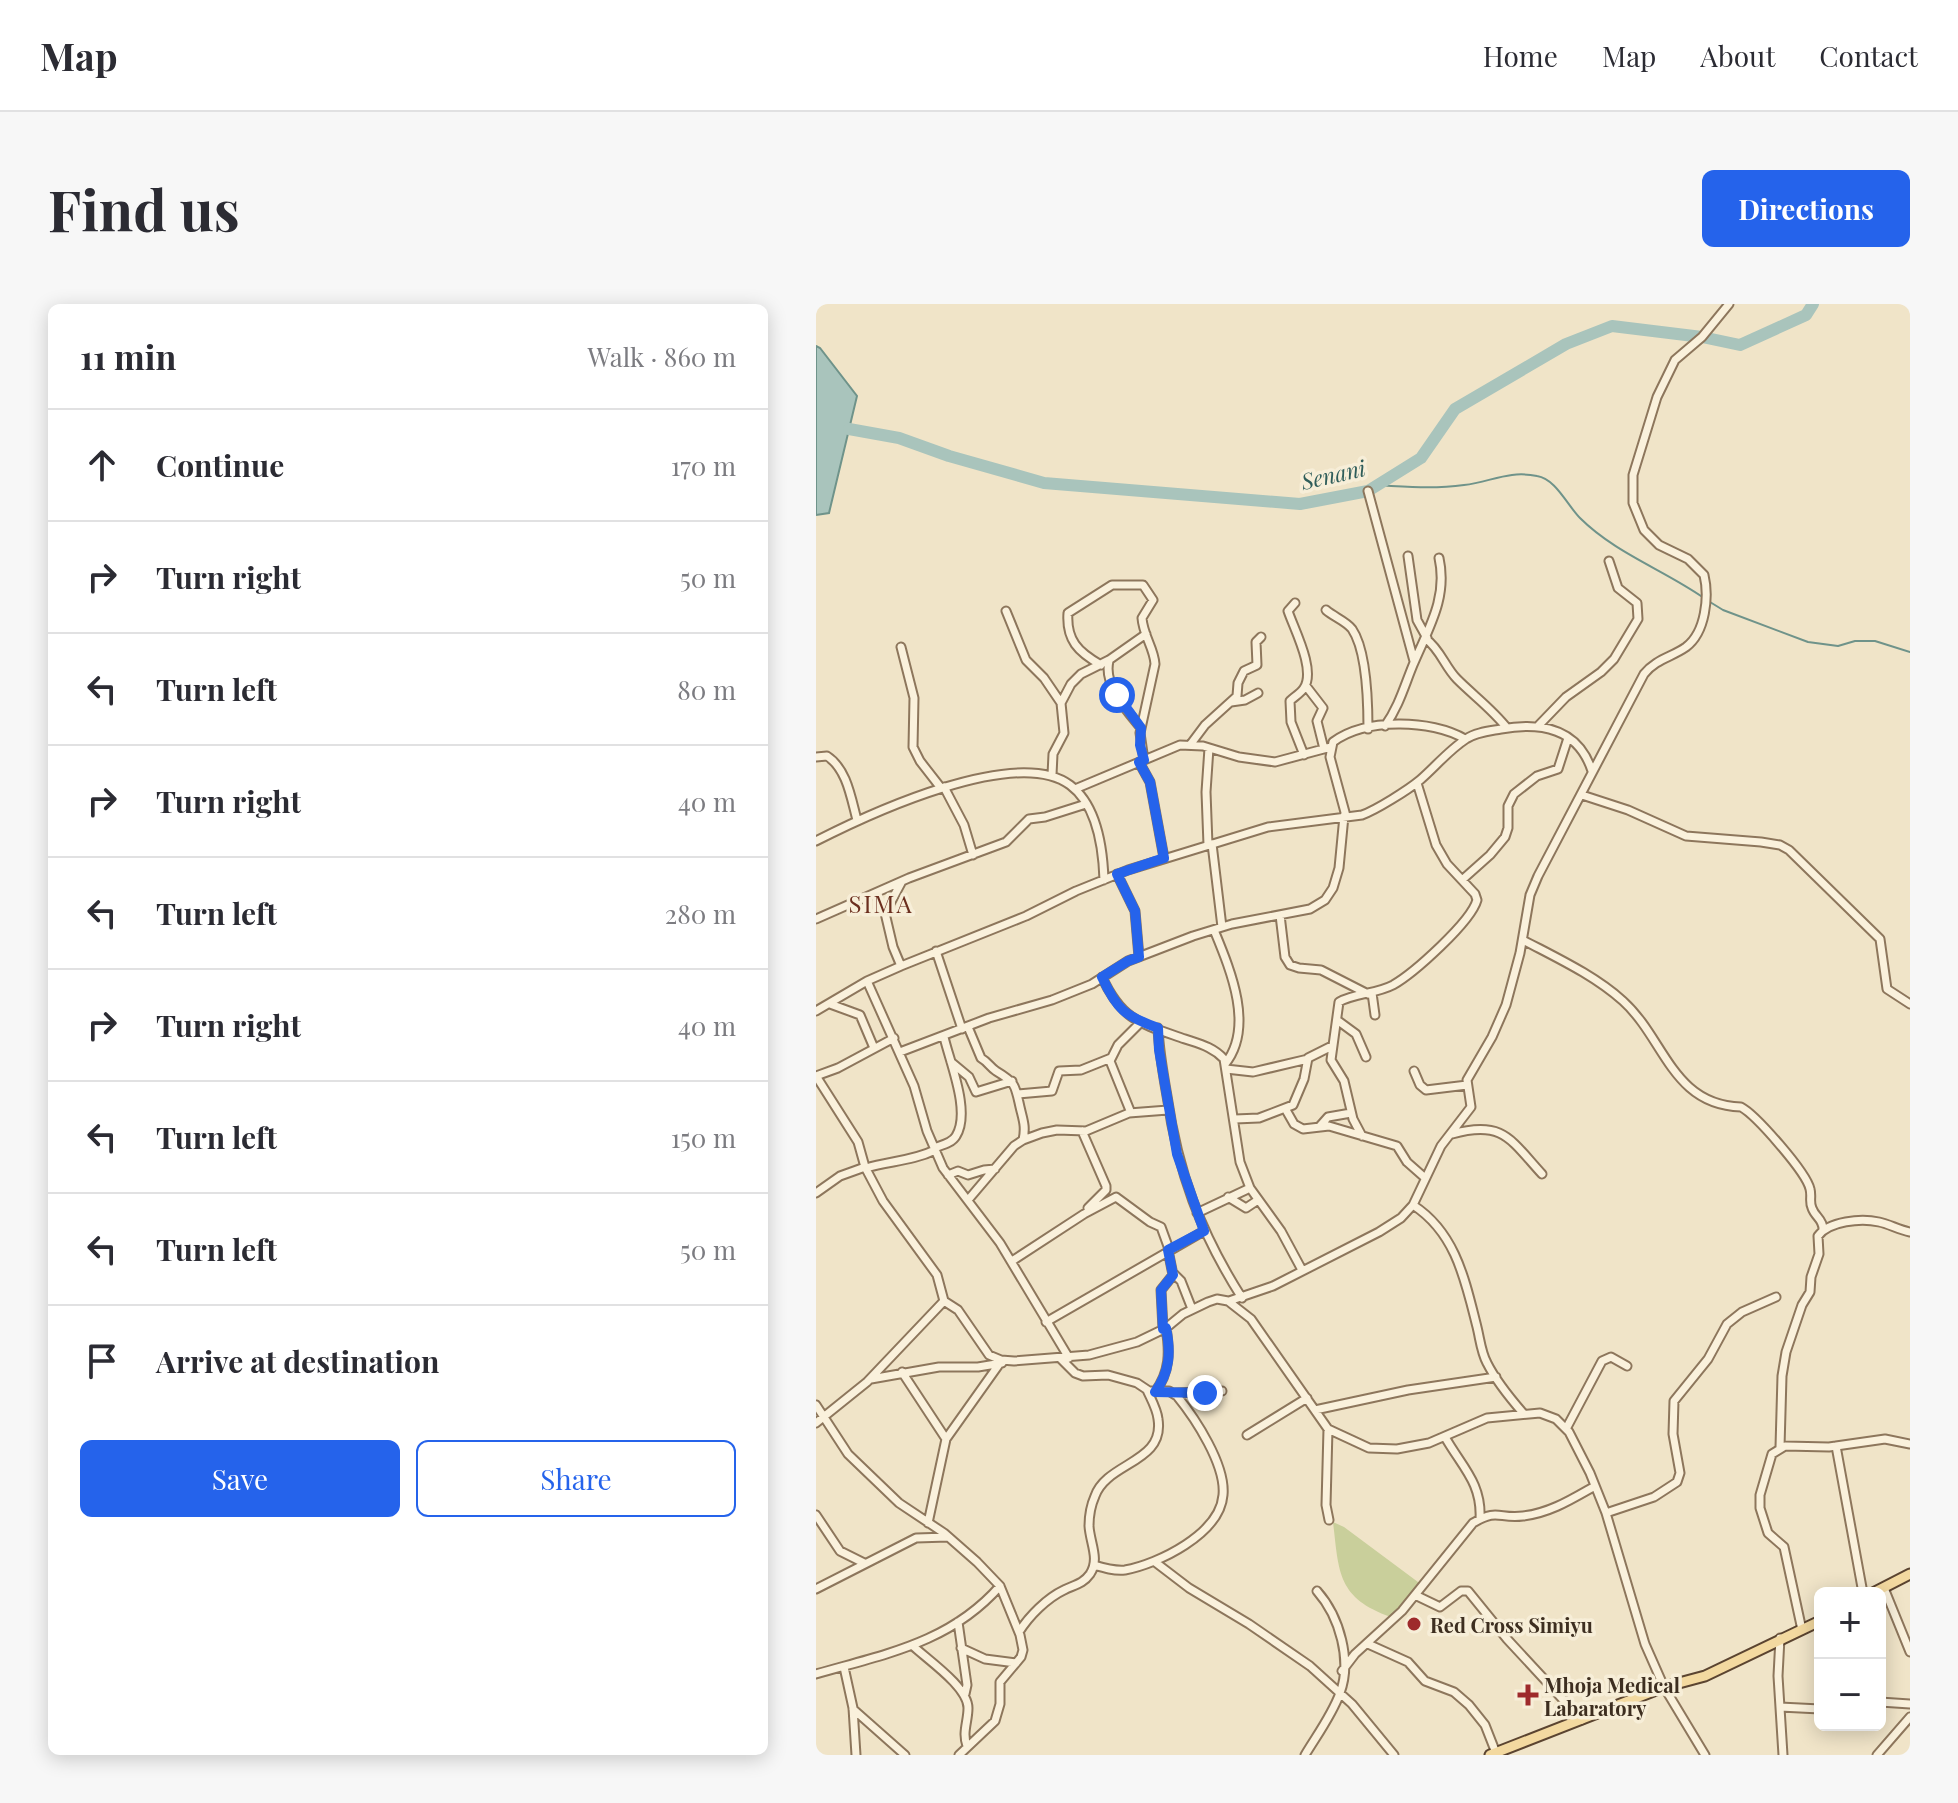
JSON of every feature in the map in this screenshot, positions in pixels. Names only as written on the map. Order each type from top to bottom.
[{"type":"main road","points":[[1886,1587],[1910,1574]]},
{"type":"main road","points":[[1493,1754],[1664,1687],[1705,1676],[1814,1624]]},
{"type":"street","points":[[1228,1301],[1273,1286],[1401,1218],[1413,1205],[1424,1177],[1471,1107],[1467,1085],[1470,1073],[1492,1037],[1506,1005],[1534,885],[1644,674],[1659,660],[1689,645],[1700,627],[1706,599],[1704,575],[1688,559],[1659,545],[1644,530],[1633,503],[1633,475],[1657,397],[1675,360],[1702,337],[1729,304]]},
{"type":"street","points":[[1368,491],[1414,661]]},
{"type":"street","points":[[1408,556],[1417,620],[1427,638],[1455,677],[1507,728]]},
{"type":"street","points":[[1385,726],[1401,701],[1414,661],[1427,638],[1441,590],[1439,558]]},
{"type":"street","points":[[1539,725],[1566,697],[1608,666],[1625,644],[1638,619],[1637,603],[1618,588],[1609,561]]},
{"type":"street","points":[[1101,665],[1077,649],[1071,640],[1068,630],[1070,610],[1112,585],[1140,583],[1153,600],[1142,618],[1155,664],[1140,745],[1164,858]]},
{"type":"street","points":[[900,1052],[1052,1000],[1092,984],[1139,957],[1218,929],[1310,909],[1325,900],[1333,888],[1339,868],[1345,816],[1328,748],[1317,721],[1323,708],[1306,686],[1307,665],[1288,611],[1295,603]]},
{"type":"street","points":[[1326,610],[1346,623],[1355,634],[1364,663],[1368,729]]},
{"type":"street","points":[[1006,611],[1026,660],[1061,703],[1064,733],[1053,754],[1052,775]]},
{"type":"street","points":[[1061,703],[1075,678],[1101,665],[1146,634]]},
{"type":"street","points":[[1190,745],[1205,725],[1237,696],[1238,683],[1244,671],[1257,665],[1256,642],[1261,637]]},
{"type":"street","points":[[901,647],[914,698],[913,747],[964,825],[973,855]]},
{"type":"street","points":[[1109,660],[1110,680],[1130,716],[1141,728]]},
{"type":"street","points":[[1304,755],[1293,732],[1290,701],[1306,686]]},
{"type":"street","points":[[1231,702],[1245,700],[1258,693]]},
{"type":"street","points":[[1075,789],[1180,745],[1209,748],[1270,762],[1328,748],[1341,736],[1385,726],[1427,725],[1452,731],[1465,739]]},
{"type":"street","points":[[816,1011],[867,981],[1026,916],[1117,874],[1268,827],[1374,811],[1417,783],[1465,739],[1507,728],[1539,725],[1568,738],[1583,751],[1592,771]]},
{"type":"street","points":[[1462,880],[1505,837],[1508,806],[1514,794],[1537,776],[1558,769],[1568,738]]},
{"type":"street","points":[[1209,748],[1206,779],[1218,929],[1239,1022],[1239,1040],[1226,1066]]},
{"type":"street","points":[[816,757],[827,756],[836,763],[844,777],[857,820]]},
{"type":"street","points":[[816,841],[857,820],[942,787],[977,778],[1052,775],[1075,789],[1086,804],[1100,844],[1104,880]]},
{"type":"street","points":[[1362,1136],[1351,1113],[1344,1081],[1331,1060],[1339,1002],[1394,984],[1412,971],[1467,920],[1477,900],[1447,864],[1436,845],[1417,783]]},
{"type":"street","points":[[1582,795],[1628,810],[1686,836],[1761,842],[1789,850],[1880,939],[1887,989],[1910,1004]]},
{"type":"street","points":[[816,919],[1013,838],[1029,819],[1086,804]]},
{"type":"street","points":[[1117,874],[1135,911],[1139,957]]},
{"type":"street","points":[[901,966],[885,913],[902,882]]},
{"type":"street","points":[[1280,915],[1285,957],[1290,965],[1321,970],[1370,993]]},
{"type":"street","points":[[1523,940],[1583,973],[1626,1004],[1692,1092],[1729,1108],[1741,1107],[1754,1117],[1792,1160],[1807,1183],[1811,1191],[1810,1204],[1823,1223],[1823,1229]]},
{"type":"street","points":[[936,951],[965,1028],[981,1058],[1012,1081],[1018,1094],[1025,1121],[1023,1140]]},
{"type":"street","points":[[1102,977],[1126,1014],[1213,1049],[1226,1066],[1237,1152],[1250,1188],[1281,1231],[1302,1270]]},
{"type":"street","points":[[867,981],[900,1052],[935,1149],[948,1175],[1012,1261],[1064,1358],[1083,1376],[1108,1375],[1137,1383],[1151,1391],[1222,1391]]},
{"type":"street","points":[[1370,993],[1375,1015]]},
{"type":"street","points":[[830,1004],[860,1015],[874,1048]]},
{"type":"street","points":[[1337,1020],[1356,1034],[1366,1057]]},
{"type":"street","points":[[1131,1113],[1112,1071],[1111,1058],[1118,1045],[1141,1022]]},
{"type":"street","points":[[1158,1028],[1168,1110],[1183,1178],[1204,1231],[1242,1298]]},
{"type":"street","points":[[816,1193],[840,1176],[885,1163],[920,1158],[953,1140],[962,1120],[962,1106],[944,1037]]},
{"type":"street","points":[[894,1038],[838,1068],[816,1076],[858,1142],[865,1168],[883,1201],[937,1275],[944,1301],[958,1310],[989,1355],[1004,1362]]},
{"type":"street","points":[[1226,1066],[1253,1072],[1308,1059],[1332,1046]]},
{"type":"street","points":[[1018,1094],[1052,1091],[1059,1071],[1081,1070],[1111,1058]]},
{"type":"street","points":[[1235,1119],[1254,1119],[1286,1110],[1297,1101],[1308,1059]]},
{"type":"street","points":[[950,1062],[969,1077],[976,1092],[1012,1081]]},
{"type":"street","points":[[1414,1071],[1420,1085],[1426,1090],[1467,1085]]},
{"type":"street","points":[[968,1200],[1014,1146],[1023,1140],[1057,1130],[1082,1131],[1131,1113],[1168,1110]]},
{"type":"street","points":[[1286,1110],[1298,1127],[1309,1130],[1320,1126],[1328,1117],[1351,1113]]},
{"type":"street","points":[[1320,1126],[1397,1146],[1407,1162],[1424,1177]]},
{"type":"street","points":[[1450,1135],[1486,1128],[1504,1133],[1542,1174]]},
{"type":"street","points":[[1082,1131],[1106,1190],[1084,1214]]},
{"type":"street","points":[[948,1175],[958,1171],[968,1175],[995,1169]]},
{"type":"street","points":[[1197,1213],[1250,1188]]},
{"type":"street","points":[[1228,1197],[1246,1208],[1258,1200]]},
{"type":"street","points":[[1012,1261],[1109,1200],[1119,1198],[1161,1227],[1173,1273],[1171,1280],[1161,1290],[1168,1366],[1165,1379],[1151,1391]]},
{"type":"street","points":[[1413,1205],[1437,1224],[1451,1244],[1487,1363],[1523,1413]]},
{"type":"street","points":[[1780,1447],[1782,1376],[1786,1352],[1802,1305],[1810,1292],[1811,1277],[1819,1254],[1818,1236],[1828,1226],[1876,1221],[1910,1232]]},
{"type":"street","points":[[1046,1322],[1204,1231]]},
{"type":"street","points":[[1173,1273],[1181,1281],[1192,1309]]},
{"type":"street","points":[[1606,1513],[1654,1497],[1677,1482],[1680,1473],[1673,1434],[1674,1401],[1708,1359],[1727,1324],[1742,1312],[1776,1297]]},
{"type":"street","points":[[870,1379],[902,1372],[1089,1355],[1137,1342],[1165,1329],[1192,1309],[1217,1299],[1237,1306],[1251,1319],[1328,1429],[1369,1448],[1429,1443],[1487,1418],[1540,1413],[1556,1419],[1578,1447],[1606,1513],[1645,1644],[1664,1687],[1705,1755]]},
{"type":"street","points":[[819,1421],[870,1379],[944,1301]]},
{"type":"street","points":[[1566,1429],[1602,1361],[1611,1357],[1627,1366]]},
{"type":"street","points":[[928,1523],[946,1439],[1004,1362]]},
{"type":"street","points":[[902,1372],[946,1439]]},
{"type":"street","points":[[1315,1410],[1408,1390],[1496,1377]]},
{"type":"street","points":[[1019,1632],[1027,1618],[1057,1594],[1085,1580],[1094,1565],[1089,1526],[1095,1495],[1108,1479],[1135,1461],[1156,1441],[1159,1419],[1151,1391]]},
{"type":"street","points":[[1094,1565],[1123,1570],[1155,1562],[1179,1548],[1213,1520],[1223,1494],[1214,1456],[1173,1393]]},
{"type":"street","points":[[1247,1435],[1307,1398]]},
{"type":"street","points":[[816,1405],[819,1421],[848,1454],[899,1503],[948,1537],[1000,1586],[1019,1632],[1023,1650],[1017,1663],[1000,1682],[1000,1704],[995,1721],[959,1755]]},
{"type":"street","points":[[1328,1429],[1326,1493],[1329,1520]]},
{"type":"street","points":[[1445,1437],[1476,1485],[1480,1496],[1480,1519]]},
{"type":"street","points":[[1802,1630],[1784,1547],[1768,1533],[1760,1508],[1760,1495],[1772,1454],[1780,1447],[1836,1446],[1885,1439],[1910,1444]]},
{"type":"street","points":[[1836,1446],[1862,1587]]},
{"type":"street","points":[[1342,1671],[1355,1654],[1415,1595],[1455,1543],[1480,1519],[1497,1513],[1520,1517],[1551,1510],[1595,1486]]},
{"type":"street","points":[[816,1515],[840,1551],[864,1563]]},
{"type":"street","points":[[816,1589],[916,1538],[948,1537]]},
{"type":"street","points":[[1155,1562],[1189,1588],[1291,1652],[1326,1680],[1370,1723],[1394,1755]]},
{"type":"street","points":[[816,1674],[931,1639],[988,1599],[1000,1586]]},
{"type":"street","points":[[1305,1755],[1339,1695],[1342,1671],[1343,1648],[1336,1617],[1317,1591]]},
{"type":"street","points":[[1415,1595],[1440,1607],[1461,1591],[1468,1591],[1507,1639],[1582,1720]]},
{"type":"street","points":[[1886,1593],[1910,1652]]},
{"type":"street","points":[[958,1622],[967,1685],[964,1731],[967,1746]]},
{"type":"street","points":[[1780,1638],[1778,1676],[1783,1755]]},
{"type":"street","points":[[1368,1644],[1408,1662],[1425,1681],[1454,1692],[1469,1705],[1485,1725],[1493,1754]]},
{"type":"street","points":[[913,1646],[965,1694]]},
{"type":"street","points":[[961,1648],[985,1659],[1017,1663]]},
{"type":"street","points":[[844,1667],[853,1708],[856,1755]]},
{"type":"street","points":[[1886,1702],[1910,1704]]},
{"type":"street","points":[[1780,1707],[1814,1709]]},
{"type":"street","points":[[853,1708],[905,1755]]},
{"type":"street","points":[[1877,1755],[1910,1717]]},
{"type":"green space","points":[[1333,1522],[1422,1585],[1391,1617],[1373,1610],[1350,1592],[1340,1569]]},
{"type":"water","points":[[816,346],[857,396],[829,513],[816,515]]},
{"type":"waterway","name":"Senani","points":[[849,429],[899,438],[1044,483],[1300,504],[1368,491],[1421,458],[1455,409],[1566,344],[1612,326],[1740,345],[1806,315],[1813,304]]},
{"type":"waterway","points":[[1378,485],[1453,486],[1517,474],[1544,478],[1556,487],[1575,513],[1594,530],[1704,598]]},
{"type":"waterway","points":[[1710,602],[1723,610],[1808,642],[1838,646],[1855,641],[1875,641],[1910,652]]},
{"type":"place","name":"Red Cross Simiyu","points":[[1414,1624]]},
{"type":"place","name":"Mhoja Medical Labaratory","points":[[1528,1695]]},
{"type":"district","name":"SIMA","points":[[881,903]]},
{"type":"route","points":[[1117,695],[1141,728],[1140,745],[1144,760],[1139,762],[1150,782],[1164,858],[1117,874],[1135,911],[1139,957],[1102,977],[1112,997],[1126,1014],[1158,1028],[1177,1154],[1204,1231],[1168,1250],[1173,1275],[1161,1290],[1168,1366],[1165,1379],[1155,1392],[1205,1393]]}]
